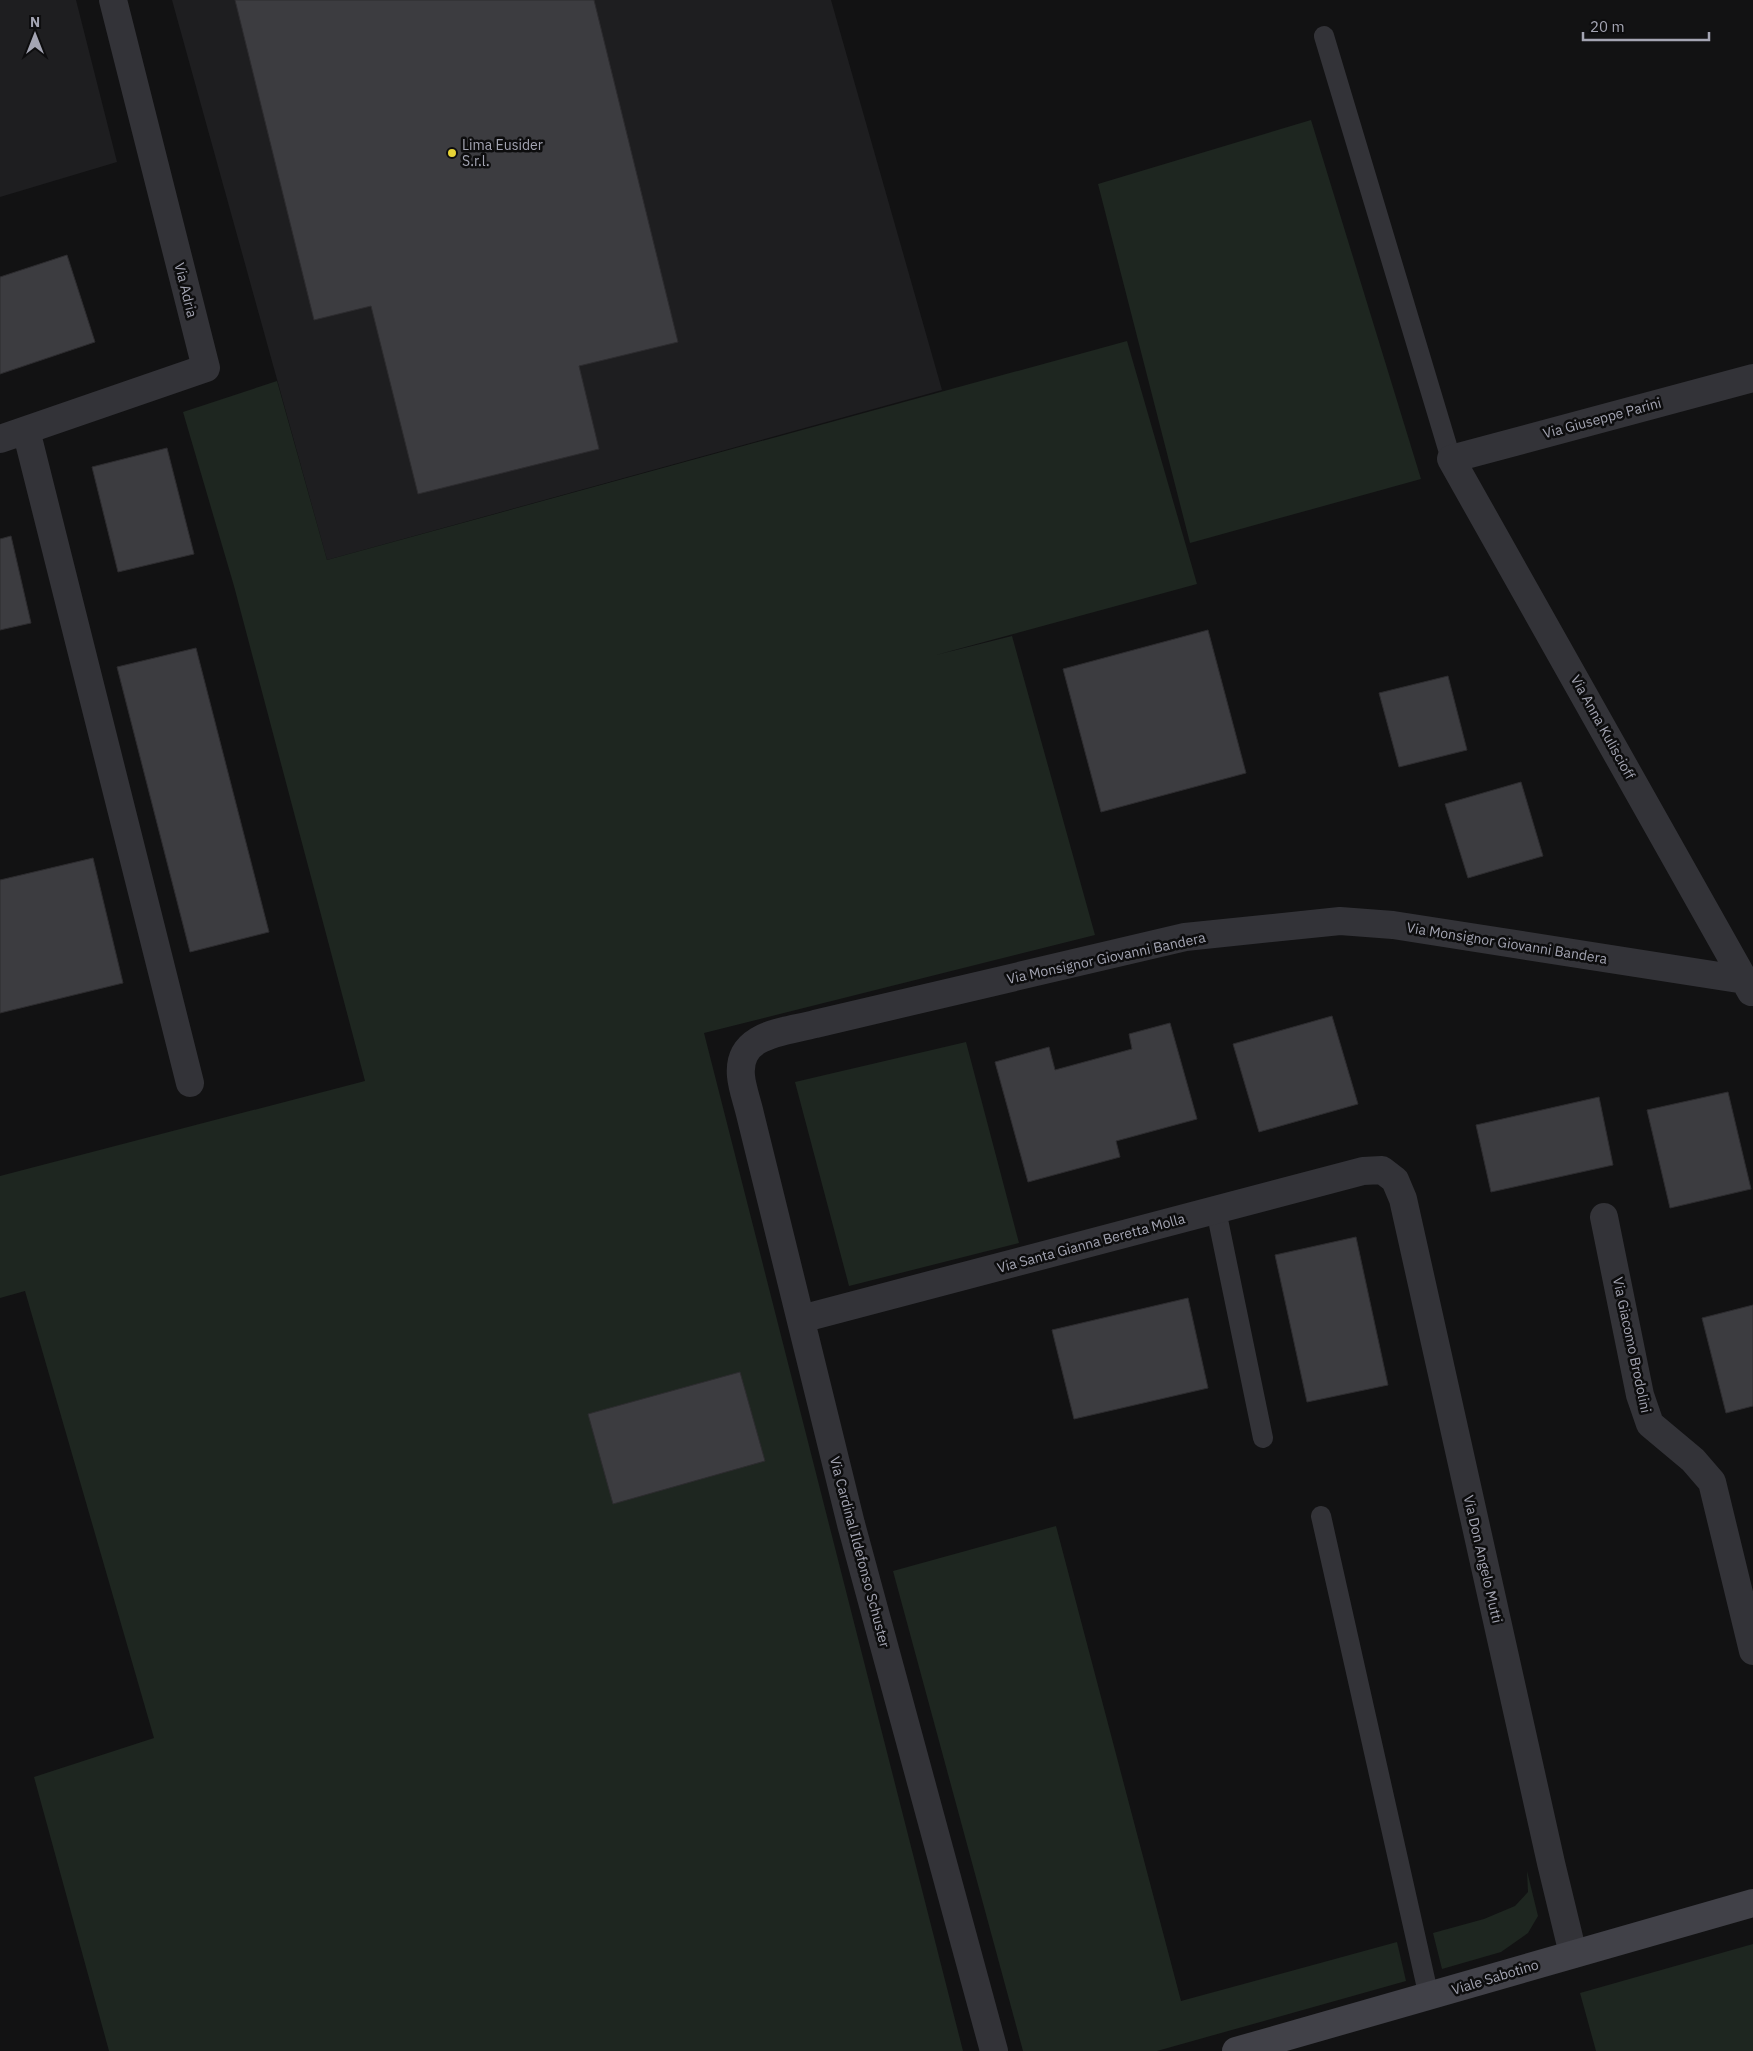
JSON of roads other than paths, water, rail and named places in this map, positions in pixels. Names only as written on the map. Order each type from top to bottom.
[{"type":"street","name":"Via Adria","points":[[0,439],[206,368],[113,0]]},
{"type":"street","name":"Via Giuseppe Parini","points":[[1451,459],[1753,378]]},
{"type":"street","points":[[26,430],[190,1083]]},
{"type":"street","name":"Via Anna Kuliscioff","points":[[1451,459],[1749,987]]},
{"type":"street","name":"Via Monsignor Giovanni Bandera","points":[[745,1051],[755,1040],[763,1037],[1185,937],[1340,921],[1393,925],[1749,987]]},
{"type":"street","name":"Via Cardinal Ildefonso Schuster","points":[[745,1051],[741,1063],[741,1076],[851,1524],[994,2051]]},
{"type":"street","name":"Via Santa Gianna Beretta Molla","points":[[801,1319],[1363,1171],[1382,1170]]},
{"type":"street","name":"Via Don Angelo Mutti","points":[[1382,1170],[1395,1180],[1402,1199],[1573,1954]]},
{"type":"street","name":"Via Giacomo Brodolini","points":[[1604,1217],[1640,1395],[1650,1424],[1693,1460],[1712,1482],[1753,1651]]},
{"type":"street","name":"Viale Sabotino","points":[[1236,2051],[1753,1903]]},
{"type":"lane","points":[[1324,36],[1451,459]]},
{"type":"lane","points":[[1216,1210],[1263,1438]]},
{"type":"lane","points":[[1320,1516],[1429,1997]]},
{"type":"place","name":"Lima Eusider S.r.l.","points":[[452,153]]}]
